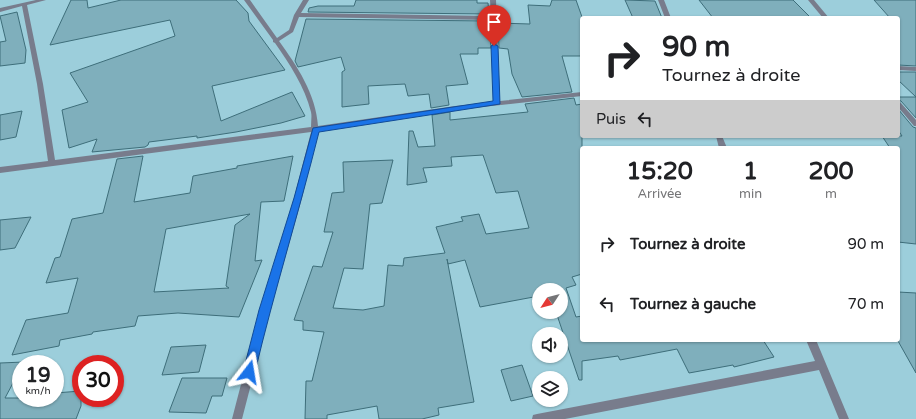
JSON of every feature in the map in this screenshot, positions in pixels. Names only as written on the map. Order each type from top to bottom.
[{"type":"street","points":[[0,10],[43,0]]},
{"type":"street","points":[[237,419],[265,310],[298,198],[315,130],[314,112],[303,84],[292,63],[247,0]]},
{"type":"street","points":[[275,41],[291,31],[297,15],[306,0]]},
{"type":"street","points":[[493,0],[497,103]]},
{"type":"street","points":[[661,0],[667,16]]},
{"type":"street","points":[[811,0],[824,16]]},
{"type":"street","points":[[24,4],[34,44],[52,164]]},
{"type":"street","points":[[297,15],[493,18]]},
{"type":"street","points":[[900,68],[916,68]]},
{"type":"street","points":[[0,170],[315,130],[497,103],[580,94]]},
{"type":"street","points":[[900,105],[916,124]]},
{"type":"street","points":[[812,342],[844,419]]},
{"type":"street","points":[[537,419],[575,415],[822,365]]},
{"type":"building","points":[[71,0],[87,0],[88,8],[121,0],[236,0],[248,13],[249,21],[285,70],[212,86],[221,121],[292,92],[305,116],[281,123],[236,132],[197,138],[197,136],[149,142],[145,147],[92,152],[97,139],[69,148],[62,110],[88,102],[70,73],[175,36],[170,20],[50,45]]},
{"type":"building","points":[[356,0],[477,0],[477,3],[488,3],[489,14],[308,12],[309,8],[318,6],[354,6]]},
{"type":"building","points":[[552,0],[576,0],[582,16],[580,16],[580,56],[562,56],[572,92],[522,97],[512,74],[508,49],[499,48],[498,23],[530,24],[528,5],[550,6]]},
{"type":"building","points":[[625,0],[655,1],[661,16],[632,16]]},
{"type":"building","points":[[699,0],[793,0],[809,16],[711,16]]},
{"type":"building","points":[[874,0],[916,0],[916,66],[900,65],[900,16],[888,16]]},
{"type":"building","points":[[17,12],[26,50],[25,63],[0,66],[0,42],[6,41],[0,16]]},
{"type":"building","points":[[306,19],[489,21],[491,48],[478,48],[478,54],[460,54],[468,84],[446,86],[449,105],[431,108],[429,94],[408,96],[405,84],[368,86],[369,104],[342,107],[342,72],[345,70],[341,57],[298,67],[295,61]]},
{"type":"building","points":[[900,72],[916,72],[916,97],[900,82]]},
{"type":"building","points":[[900,97],[916,97],[916,118],[900,101]]},
{"type":"building","points":[[574,98],[576,105],[580,104],[580,138],[582,138],[582,146],[580,146],[580,275],[572,277],[576,285],[568,287],[568,283],[532,283],[532,297],[480,307],[465,260],[448,264],[447,259],[474,402],[438,408],[439,415],[422,419],[379,419],[377,406],[327,415],[327,419],[305,419],[306,381],[312,381],[324,332],[303,330],[303,321],[294,320],[313,266],[322,267],[333,232],[324,232],[332,193],[344,192],[343,162],[393,160],[382,203],[370,204],[363,269],[344,268],[333,308],[363,310],[384,306],[388,265],[403,266],[404,258],[445,253],[436,227],[463,221],[461,217],[479,214],[486,234],[529,228],[518,191],[496,193],[483,155],[451,157],[452,166],[423,168],[427,182],[407,185],[409,131],[413,131],[418,147],[435,146],[432,115],[450,112],[450,120],[528,112],[525,104]]},
{"type":"building","points":[[22,111],[16,137],[0,140],[0,115]]},
{"type":"building","points":[[900,111],[913,127],[916,128],[916,244],[900,242],[900,146],[889,146],[883,138],[900,138],[900,136],[902,136],[900,133]]},
{"type":"building","points":[[143,156],[134,202],[190,193],[193,176],[293,156],[284,201],[261,202],[255,261],[262,260],[239,317],[178,313],[138,316],[135,326],[93,332],[92,334],[60,340],[59,346],[12,355],[26,320],[68,313],[78,278],[46,283],[55,258],[60,257],[72,219],[103,213],[117,159]],"holes":[[[250,214],[235,225],[226,286],[229,288],[154,292],[166,229]]]},
{"type":"building","points":[[31,217],[15,248],[0,250],[0,220]]},
{"type":"building","points":[[900,292],[916,293],[916,373],[899,342],[900,342]]},
{"type":"building","points":[[568,294],[576,317],[580,316],[580,342],[764,342],[774,357],[734,367],[733,365],[689,373],[677,349],[620,360],[618,356],[582,361],[582,380],[579,380],[568,347],[568,327],[561,327],[558,319],[568,319]]},
{"type":"building","points":[[206,345],[199,372],[162,375],[171,347]]},
{"type":"building","points":[[12,362],[12,385],[5,398],[12,398],[12,407],[64,407],[64,392],[72,392],[72,407],[81,407],[76,419],[0,419],[0,363]]},
{"type":"building","points":[[522,365],[532,396],[511,401],[501,370]]},
{"type":"building","points":[[182,378],[227,378],[222,396],[212,396],[206,413],[169,412]]},
{"type":"route","points":[[249,372],[265,310],[298,198],[315,130],[455,108],[497,103],[494,46]]}]
